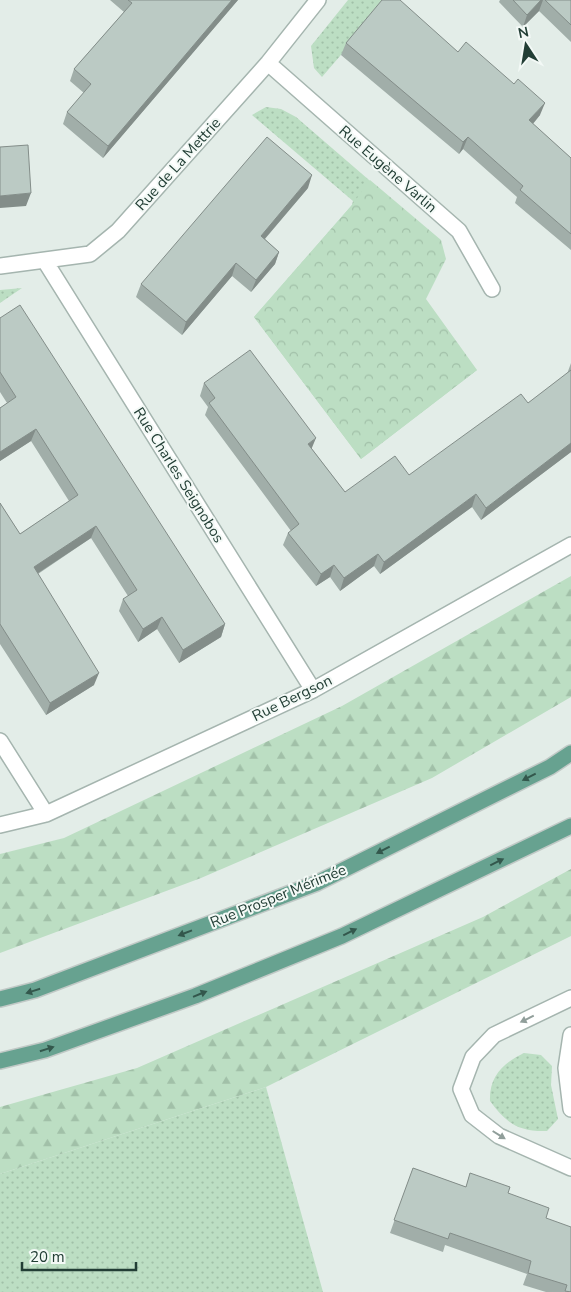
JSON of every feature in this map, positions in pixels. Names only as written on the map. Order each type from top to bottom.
[{"type":"main road","name":"Rue Prosper Mérimée","points":[[0,999],[35,990],[317,883],[571,754]]},
{"type":"main road","points":[[0,1061],[45,1050],[195,996],[342,936],[571,826]]},
{"type":"street","name":"Rue de La Mettrie","points":[[0,266],[90,254],[118,231],[268,62],[318,0]]},
{"type":"street","name":"Rue Eugène Varlin","points":[[268,62],[459,231],[492,289]]},
{"type":"street","name":"Rue Charles Seignobos","points":[[45,261],[313,690]]},
{"type":"street","name":"Rue Bergson","points":[[0,825],[46,814],[313,690],[571,545]]},
{"type":"street","points":[[0,741],[46,814]]},
{"type":"street","points":[[571,998],[494,1035],[473,1057],[461,1089],[472,1115],[499,1136],[571,1168]]},
{"type":"street","points":[[571,1035],[566,1068],[571,1109]]},
{"type":"green space","points":[[348,0],[388,0],[322,77],[314,68],[311,46]]},
{"type":"green space","points":[[266,107],[281,109],[296,117],[398,205],[314,317],[477,370],[361,459],[254,317],[352,205],[353,201],[252,115]]},
{"type":"green space","points":[[370,180],[441,240],[446,259],[426,299],[477,370],[361,459],[254,317],[352,205]]},
{"type":"green space","points":[[22,288],[0,303],[0,290]]},
{"type":"green space","points":[[571,576],[571,697],[432,778],[201,878],[0,953],[0,854],[64,838],[342,706]]},
{"type":"green space","points":[[571,869],[571,936],[266,1087],[0,1174],[0,1107],[137,1068],[483,917]]},
{"type":"green space","points":[[524,1053],[541,1055],[552,1066],[551,1085],[558,1119],[547,1131],[529,1130],[514,1125],[490,1101],[492,1085],[499,1072],[510,1061]]},
{"type":"green space","points":[[266,1087],[323,1292],[0,1292],[0,1174]]},
{"type":"building","points":[[128,0],[232,0],[108,146],[67,112],[91,84],[74,69],[132,3]]},
{"type":"building","points":[[382,0],[400,0],[458,52],[466,42],[514,84],[518,79],[545,103],[529,120],[571,158],[571,234],[520,190],[523,186],[468,137],[463,142],[346,43]]},
{"type":"building","points":[[513,0],[541,0],[527,15]]},
{"type":"building","points":[[545,0],[571,0],[571,25]]},
{"type":"building","points":[[267,137],[312,175],[261,236],[279,252],[256,280],[236,263],[186,322],[141,284]]},
{"type":"building","points":[[28,145],[31,193],[0,196],[0,147]]},
{"type":"building","points":[[20,305],[225,624],[183,650],[162,617],[143,629],[123,599],[137,590],[96,526],[34,567],[99,673],[50,703],[0,624],[0,503],[20,534],[78,495],[36,429],[0,452],[0,408],[16,397],[0,372],[0,318]]},
{"type":"building","points":[[250,350],[316,438],[308,444],[345,492],[395,456],[409,475],[521,394],[528,403],[571,370],[571,443],[486,508],[476,494],[384,562],[378,554],[344,578],[334,565],[321,574],[288,533],[299,524],[209,403],[215,398],[204,383]]},
{"type":"building","points":[[413,1168],[466,1187],[470,1173],[510,1187],[508,1193],[549,1208],[546,1218],[571,1227],[571,1292],[565,1291],[567,1285],[528,1273],[531,1261],[450,1233],[448,1239],[394,1220]]}]
